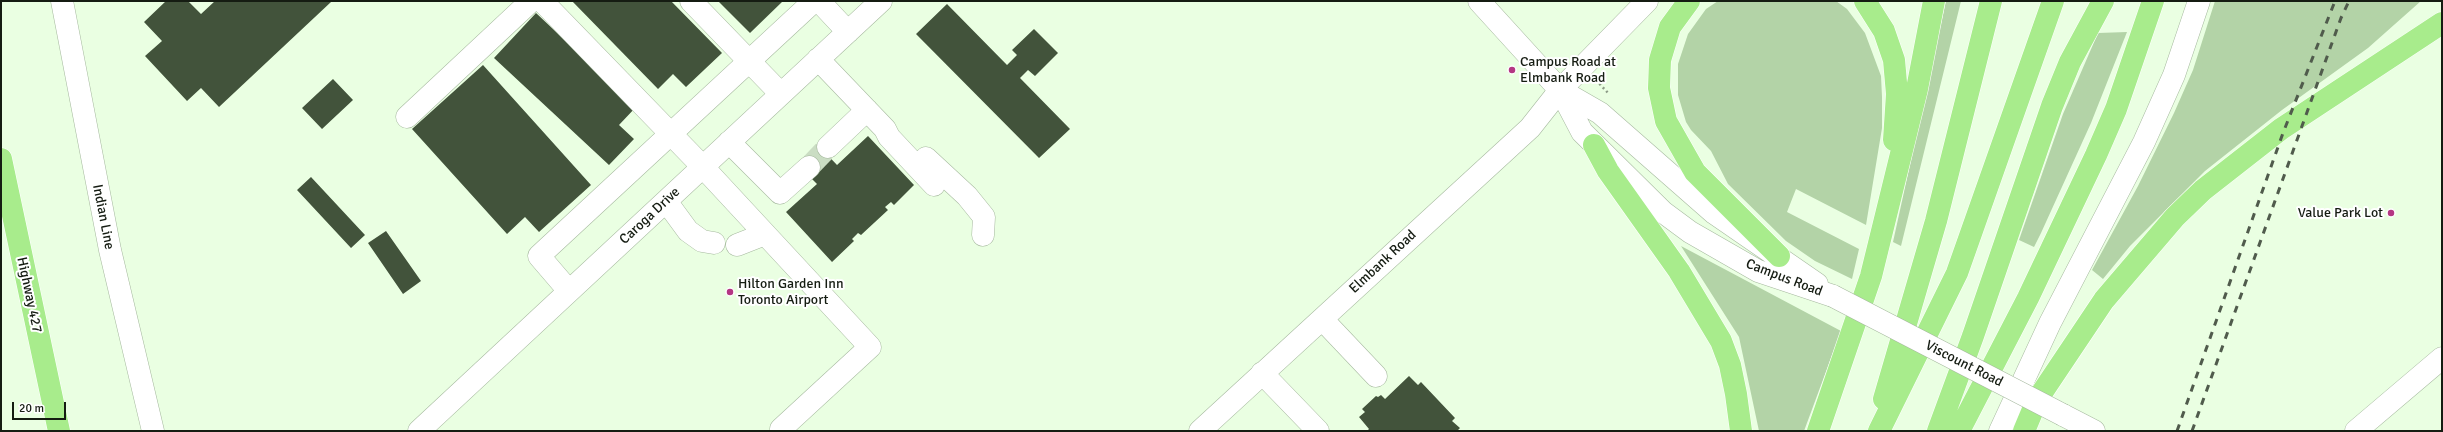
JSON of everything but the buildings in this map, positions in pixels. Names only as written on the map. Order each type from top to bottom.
[{"type":"highway","points":[[1688,1],[1670,27],[1660,60],[1659,88],[1666,121],[1695,172],[1779,256]]},
{"type":"highway","points":[[1865,1],[1884,31],[1894,60],[1897,94],[1892,186]]},
{"type":"highway","points":[[1818,431],[1871,276],[1892,186],[1917,90],[1934,1]]},
{"type":"highway","points":[[1874,431],[1936,221],[1991,1]]},
{"type":"highway","points":[[1879,431],[1957,273],[2053,1]]},
{"type":"highway","points":[[1938,431],[1973,336],[2052,106],[2070,62],[2103,1]]},
{"type":"highway","points":[[1959,431],[2032,291],[2096,155],[2116,109],[2153,1]]},
{"type":"highway","points":[[2024,431],[2037,400],[2104,300],[2175,217],[2209,186],[2281,129],[2439,24]]},
{"type":"highway","points":[[1594,145],[1608,171],[1683,276],[1721,341],[1730,365],[1741,431]]},
{"type":"highway","name":"Highway 427","points":[[1,159],[59,431]]},
{"type":"street","name":"Indian Line","points":[[62,1],[110,250],[153,431]]},
{"type":"street","points":[[407,117],[531,1]]},
{"type":"street","points":[[542,1],[703,166],[870,347],[781,429]]},
{"type":"street","points":[[690,1],[782,94]]},
{"type":"street","points":[[570,291],[539,256],[750,62],[814,1]]},
{"type":"street","points":[[819,1],[848,32]]},
{"type":"street","name":"Caroga Drive","points":[[419,431],[881,1]]},
{"type":"street","name":"Campus Road","points":[[1479,1],[1560,90],[1582,132],[1664,212],[1690,232],[1758,271],[1833,296]]},
{"type":"street","name":"Elmbank Road","points":[[1200,431],[1374,269],[1530,128],[1560,90],[1646,1]]},
{"type":"street","points":[[2000,431],[2050,323],[2144,142],[2174,75],[2199,1]]},
{"type":"street","points":[[818,59],[885,129],[894,131],[916,158],[934,186]]},
{"type":"street","name":"Campus Road","points":[[1560,90],[1600,113],[1714,213],[1779,256],[1833,296]]},
{"type":"street","points":[[828,147],[867,110]]},
{"type":"street","points":[[729,142],[780,193],[809,167]]},
{"type":"street","points":[[916,158],[967,196],[984,217],[983,235]]},
{"type":"street","points":[[666,201],[688,231],[702,241],[714,243]]},
{"type":"street","points":[[737,245],[765,234]]},
{"type":"street","name":"Viscount Road","points":[[1833,296],[2094,431]]},
{"type":"street","points":[[1322,319],[1376,376]]},
{"type":"street","points":[[2355,430],[2440,364]]},
{"type":"street","points":[[1262,373],[1318,431]]},
{"type":"path","points":[[1594,75],[1614,99]]},
{"type":"green space","points":[[1718,1],[1836,1],[1847,9],[1865,33],[1881,76],[1882,97],[1882,128],[1866,225],[1796,189],[1787,212],[1859,249],[1852,279],[1815,261],[1786,241],[1728,184],[1711,151],[1691,130],[1686,122],[1678,95],[1678,64],[1688,34],[1706,9]]},
{"type":"green space","points":[[1946,1],[1961,1],[1901,246],[1893,242]]},
{"type":"green space","points":[[2215,1],[2421,1],[2368,48],[2282,110],[2205,171],[2130,246],[2103,279],[2092,270],[2138,186],[2174,113],[2193,70]]},
{"type":"green space","points":[[2127,32],[2091,123],[2034,247],[2019,240],[2063,114],[2098,33]]},
{"type":"green space","points":[[1681,246],[1841,331],[1804,431],[1759,431],[1739,337]]},
{"type":"tunnel","points":[[809,167],[828,147]]},
{"type":"railway","points":[[2177,431],[2283,133],[2335,1]]},
{"type":"railway","points":[[2192,431],[2341,18],[2349,1]]},
{"type":"place","name":"Campus Road at Elmbank Road","points":[[1512,70]]},
{"type":"place","name":"Value Park Lot","points":[[2391,213]]},
{"type":"place","name":"Hilton Garden Inn Toronto Airport","points":[[730,292]]}]
